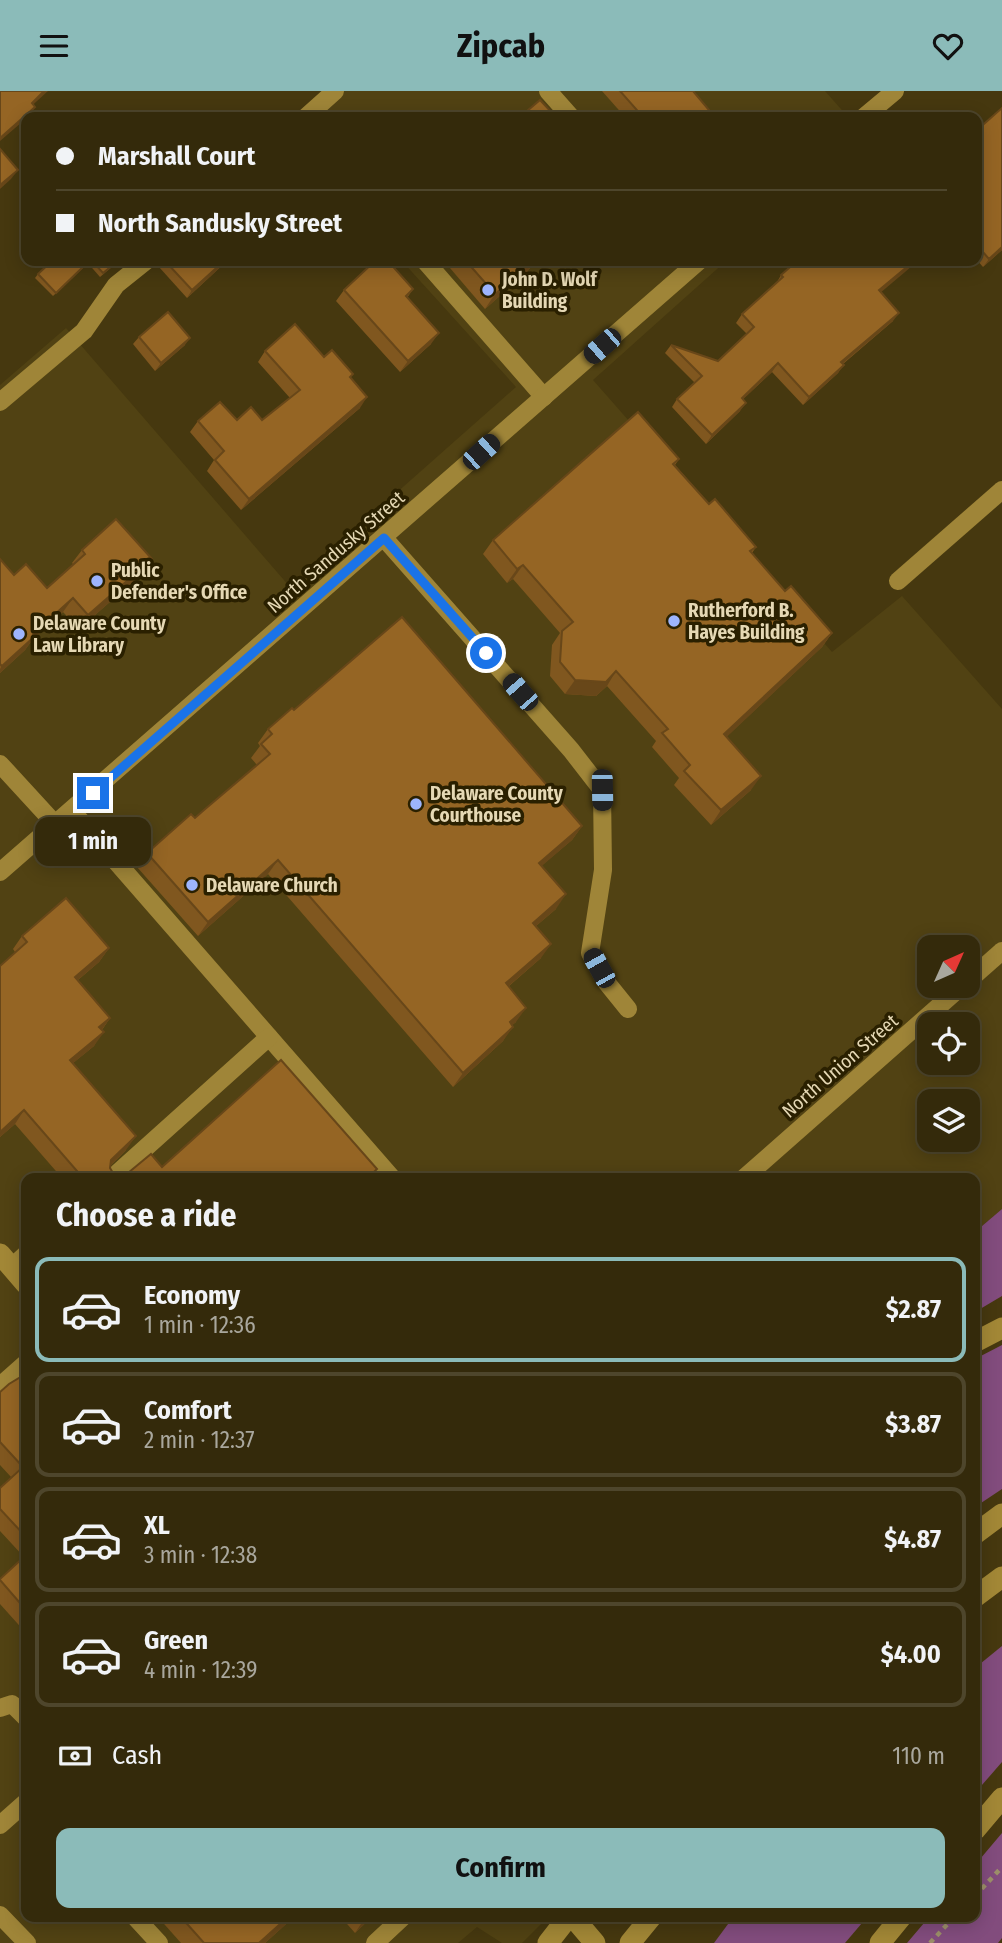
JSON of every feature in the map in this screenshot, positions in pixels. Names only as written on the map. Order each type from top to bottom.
[{"type":"highway","points":[[980,1339],[1002,1328]]},
{"type":"highway","points":[[980,1530],[1002,1514]]},
{"type":"highway","points":[[980,1593],[1002,1577]]},
{"type":"highway","points":[[980,1824],[1002,1798]]},
{"type":"highway","points":[[548,1943],[565,1922]]},
{"type":"highway","points":[[576,1922],[595,1943]]},
{"type":"highway","points":[[631,1943],[647,1922]]},
{"type":"highway","points":[[880,1943],[897,1922]]},
{"type":"street","points":[[312,112],[335,91]]},
{"type":"street","points":[[548,91],[567,112]]},
{"type":"street","points":[[870,112],[895,91]]},
{"type":"street","points":[[0,402],[84,331],[116,285],[140,266]]},
{"type":"street","points":[[429,266],[544,397]]},
{"type":"street","name":"North Sandusky Street","points":[[0,872],[692,266]]},
{"type":"street","points":[[898,581],[1002,490]]},
{"type":"street","points":[[384,538],[571,750],[602,790],[603,870],[590,953],[607,983],[628,1009]]},
{"type":"street","points":[[0,764],[56,825]]},
{"type":"street","points":[[72,811],[388,1173]]},
{"type":"street","points":[[980,970],[1002,951]]},
{"type":"street","name":"North Union Street","points":[[750,1173],[948,998]]},
{"type":"street","points":[[118,1173],[270,1037]]},
{"type":"street","points":[[0,1386],[21,1367]]},
{"type":"street","points":[[0,1708],[12,1704],[21,1713]]},
{"type":"street","points":[[0,1825],[21,1807]]},
{"type":"street","points":[[0,1915],[27,1943]]},
{"type":"street","points":[[140,1922],[159,1943]]},
{"type":"street","points":[[375,1943],[398,1922]]},
{"type":"path","points":[[980,1891],[1002,1867]]},
{"type":"path","points":[[930,1943],[950,1922]]},
{"type":"shaded area","points":[[326,91],[825,91],[844,112],[303,112]]},
{"type":"shaded area","points":[[407,266],[720,266],[593,380],[832,652],[902,596],[1002,709],[1002,1209],[980,1228],[980,1173],[21,1173],[21,1922],[543,1922],[522,1943],[502,1943],[477,1927],[458,1943],[0,1943],[0,385],[66,328],[290,587],[516,387]]},
{"type":"shaded area","points":[[1002,1209],[1002,1296],[980,1309],[980,1228]]},
{"type":"shaded area","points":[[1002,1345],[1002,1489],[980,1504],[980,1356]]},
{"type":"shaded area","points":[[1002,1646],[1002,1762],[980,1787],[980,1664]]},
{"type":"shaded area","points":[[1002,1833],[1002,1938],[998,1943],[907,1943],[925,1922],[980,1922],[980,1859]]},
{"type":"shaded area","points":[[730,1922],[863,1922],[845,1943],[714,1943]]},
{"type":"building","points":[[0,91],[44,91],[32,103],[35,107],[29,112],[21,112],[21,119],[0,138]]},
{"type":"building","points":[[620,91],[693,91],[709,110],[707,112],[639,112]]},
{"type":"building","points":[[540,100],[551,112],[526,112]]},
{"type":"building","points":[[1002,108],[1002,247],[989,259],[982,251],[982,126]]},
{"type":"building","points":[[0,149],[18,170],[0,185]]},
{"type":"building","points":[[47,266],[84,266],[56,293],[38,274]]},
{"type":"building","points":[[97,266],[112,266],[103,273]]},
{"type":"building","points":[[170,266],[218,266],[192,290]]},
{"type":"building","points":[[370,266],[392,266],[413,289],[406,296],[439,333],[408,361],[344,290]]},
{"type":"building","points":[[470,266],[528,266],[495,294]]},
{"type":"building","points":[[791,266],[908,266],[879,290],[899,313],[841,362],[844,365],[809,397],[778,363],[742,398],[746,403],[712,435],[677,399],[702,376],[671,345],[718,361],[754,327],[742,314],[783,277],[781,275]]},
{"type":"building","points":[[168,312],[190,338],[161,363],[139,337]]},
{"type":"building","points":[[295,324],[324,357],[332,350],[353,374],[350,377],[367,397],[249,499],[215,460],[224,451],[198,421],[220,402],[237,420],[251,407],[262,420],[300,390],[265,351]]},
{"type":"building","name":"Rutherford B. Hayes Building","points":[[638,412],[679,459],[673,464],[709,504],[715,499],[756,547],[750,551],[785,591],[791,586],[832,633],[724,734],[761,776],[721,810],[684,771],[690,765],[662,733],[668,729],[616,671],[606,682],[575,680],[560,662],[562,631],[573,622],[523,565],[517,569],[493,540]]},
{"type":"building","points":[[116,519],[152,559],[88,615],[73,598],[2,666],[0,559],[14,575],[26,564],[47,588],[85,554],[82,550]]},
{"type":"building","name":"Delaware County Courthouse","points":[[402,617],[582,826],[539,863],[566,894],[533,923],[551,944],[506,983],[526,1008],[510,1022],[513,1027],[463,1073],[278,860],[208,922],[147,853],[191,814],[195,818],[270,754],[261,744],[272,734],[268,729]]},
{"type":"building","points":[[66,898],[109,948],[75,977],[110,1018],[99,1027],[104,1032],[70,1060],[136,1136],[111,1160],[110,1168],[113,1173],[79,1173],[24,1110],[0,1132],[0,966],[27,942],[22,936]]},
{"type":"building","points":[[281,1060],[377,1169],[373,1173],[128,1173],[151,1154],[162,1167]]},
{"type":"building","points":[[21,1377],[21,1465],[0,1442],[0,1392]]},
{"type":"building","points":[[21,1469],[21,1532],[0,1509],[0,1488]]},
{"type":"building","points":[[21,1560],[21,1604],[0,1580]]},
{"type":"building","points":[[185,1922],[282,1922],[259,1943],[204,1943]]},
{"type":"place","name":"John D. Wolf Building","points":[[488,290]]},
{"type":"place","name":"Public Defender's Office","points":[[97,581]]},
{"type":"place","name":"Rutherford B. Hayes Building","points":[[674,621]]},
{"type":"place","name":"Delaware County Law Library","points":[[19,634]]},
{"type":"place","name":"Delaware County Courthouse","points":[[416,804]]},
{"type":"place","name":"Delaware Church","points":[[192,885]]},
{"type":"route","points":[[93,793],[384,538],[486,653]]}]
